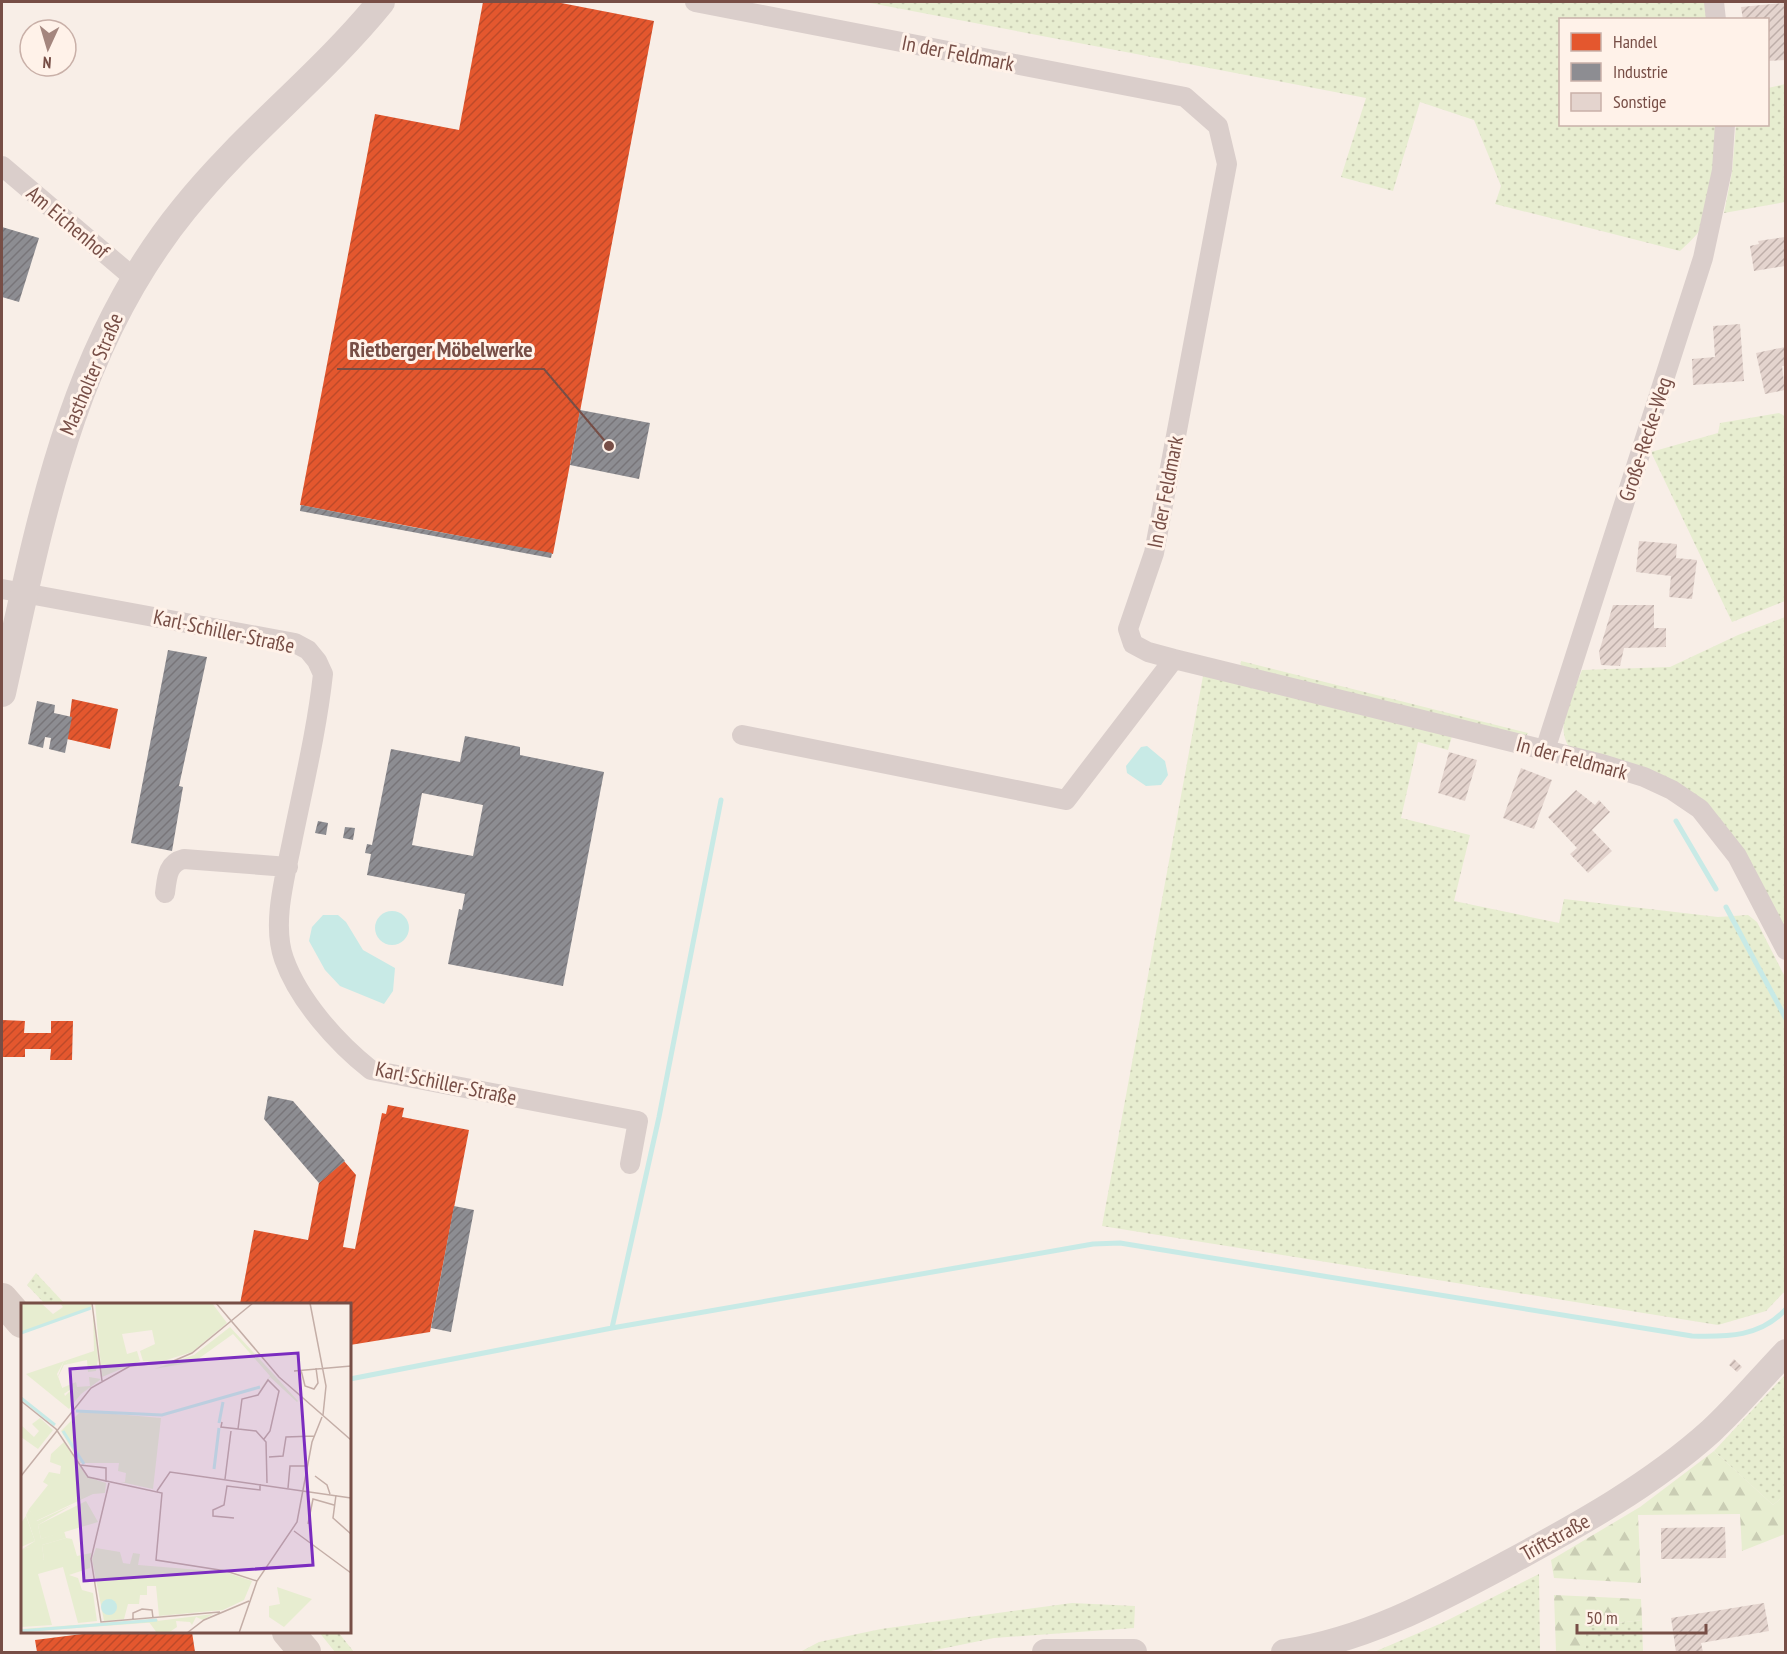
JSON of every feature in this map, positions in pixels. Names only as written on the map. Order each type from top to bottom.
[{"type":"main road","name":"Mastholter Straße","points":[[2,693],[13,592],[57,456],[99,343],[134,278],[183,209],[227,161],[364,23],[381,2]]},
{"type":"main road","points":[[2,1299],[21,1321]]},
{"type":"main road","points":[[289,1633],[305,1653]]},
{"type":"street","name":"In der Feldmark","points":[[695,2],[1185,97],[1218,126],[1227,164],[1154,553],[1128,629],[1133,644],[1148,652],[1174,659],[1545,750],[1644,777],[1672,790],[1700,809],[1737,856],[1785,950]]},
{"type":"street","points":[[1714,2],[1716,18]]},
{"type":"street","name":"Große-Recke-Weg","points":[[1545,750],[1703,258],[1722,170],[1725,126]]},
{"type":"street","name":"Am Eichenhof","points":[[2,166],[134,278]]},
{"type":"street","name":"Karl-Schiller-Straße","points":[[13,592],[64,599],[295,643],[308,650],[317,661],[323,674],[288,867],[280,930],[283,958],[311,1006],[351,1054],[371,1070],[638,1121],[630,1164]]},
{"type":"street","points":[[742,735],[1066,800],[1174,659]]},
{"type":"street","points":[[165,893],[168,871],[173,864],[184,859],[288,867]]},
{"type":"street","name":"Triftstraße","points":[[1284,1653],[1319,1647],[1369,1632],[1433,1604],[1633,1493],[1711,1431],[1785,1352]]},
{"type":"street","points":[[1045,1653],[1134,1653]]},
{"type":"green space","points":[[865,2],[1707,2],[1708,18],[1559,18],[1559,126],[1717,126],[1715,166],[1708,211],[1697,234],[1680,251],[1495,204],[1501,186],[1474,120],[1420,102],[1393,191],[1341,177],[1366,98]]},
{"type":"green space","points":[[1785,84],[1785,202],[1724,213],[1732,172],[1736,126],[1769,126],[1769,88]]},
{"type":"green space","points":[[1779,413],[1785,416],[1785,601],[1732,622],[1651,452],[1718,433],[1720,423]]},
{"type":"green space","points":[[1785,617],[1785,930],[1708,805],[1569,747],[1563,729],[1566,709],[1582,670],[1670,667],[1738,635]]},
{"type":"green space","points":[[1241,661],[1528,733],[1524,739],[1240,669]]},
{"type":"green space","points":[[1203,676],[1229,679],[1452,736],[1448,750],[1418,742],[1401,818],[1470,835],[1454,901],[1559,923],[1564,899],[1718,917],[1748,915],[1757,922],[1785,977],[1785,1291],[1766,1311],[1718,1325],[1102,1226]]},
{"type":"green space","points":[[36,1273],[64,1303],[44,1303],[27,1285]]},
{"type":"green space","points":[[1785,1375],[1785,1495],[1773,1505],[1714,1451]]},
{"type":"green space","points":[[1714,1451],[1773,1505],[1785,1495],[1785,1534],[1742,1551],[1740,1514],[1638,1515],[1641,1583],[1554,1578],[1551,1560],[1640,1507]]},
{"type":"green space","points":[[1539,1574],[1540,1652],[1374,1652],[1442,1623]]},
{"type":"green space","points":[[1554,1595],[1641,1599],[1642,1620],[1586,1627],[1586,1652],[1556,1652]]},
{"type":"green space","points":[[1072,1603],[1135,1606],[1134,1628],[994,1638],[926,1652],[800,1652],[819,1642],[881,1629]]},
{"type":"green space","points":[[1642,1620],[1643,1652],[1586,1652],[1585,1627]]},
{"type":"green space","points":[[320,1633],[339,1633],[354,1652],[335,1652]]},
{"type":"water","points":[[1147,746],[1165,761],[1168,775],[1161,785],[1146,786],[1127,773],[1126,766],[1141,747]]},
{"type":"water","points":[[392,911],[404,916],[409,928],[404,940],[392,945],[380,940],[375,928],[380,916]]},
{"type":"water","points":[[323,915],[338,915],[346,922],[363,950],[395,968],[393,991],[384,1004],[340,986],[325,970],[309,941],[312,927]]},
{"type":"building: Handel","points":[[483,2],[556,2],[654,21],[553,554],[300,505],[375,114],[459,130]]},
{"type":"building: Handel","points":[[72,699],[118,709],[110,749],[67,739]]},
{"type":"building: Handel","points":[[2,1020],[25,1021],[24,1033],[51,1033],[51,1021],[73,1021],[72,1060],[50,1060],[51,1049],[25,1049],[25,1057],[2,1057]]},
{"type":"building: Handel","points":[[388,1105],[404,1108],[402,1117],[469,1130],[430,1332],[351,1345],[351,1303],[240,1303],[254,1230],[308,1240],[319,1183],[344,1161],[356,1175],[343,1247],[355,1249],[382,1113],[386,1114]]},
{"type":"building: Handel","points":[[90,1633],[192,1633],[195,1652],[37,1652],[35,1640]]},
{"type":"building: Industrie","points":[[2,227],[39,238],[19,302],[2,297]]},
{"type":"building: Industrie","points":[[580,410],[650,423],[639,479],[570,465]]},
{"type":"building: Industrie","points":[[301,505],[552,553],[551,558],[300,511]]},
{"type":"building: Industrie","points":[[168,650],[207,657],[179,786],[183,787],[172,851],[131,843]]},
{"type":"building: Industrie","points":[[37,701],[55,705],[54,713],[72,717],[65,753],[49,749],[51,738],[45,737],[43,748],[28,744]]},
{"type":"building: Industrie","points":[[465,736],[520,747],[520,755],[604,772],[563,986],[448,964],[459,909],[462,910],[465,894],[367,875],[371,854],[365,853],[367,844],[372,845],[391,749],[460,762]],"holes":[[[422,793],[483,805],[473,856],[412,845]]]},
{"type":"building: Industrie","points":[[318,821],[328,823],[326,835],[315,833]]},
{"type":"building: Industrie","points":[[345,827],[355,828],[353,840],[343,838]]},
{"type":"building: Industrie","points":[[268,1096],[293,1101],[345,1161],[319,1183],[264,1119]]},
{"type":"building: Industrie","points":[[454,1206],[474,1210],[451,1332],[431,1328]]},
{"type":"building: Sonstige","points":[[1784,3],[1785,60],[1769,61],[1769,18],[1743,18],[1741,7]]},
{"type":"building: Sonstige","points":[[1785,237],[1785,266],[1754,271],[1750,246],[1759,244],[1758,241]]},
{"type":"building: Sonstige","points":[[1740,324],[1744,381],[1693,385],[1692,359],[1715,357],[1713,326]]},
{"type":"building: Sonstige","points":[[1785,347],[1785,366],[1782,366],[1785,390],[1765,394],[1756,353]]},
{"type":"building: Sonstige","points":[[1639,541],[1677,544],[1676,558],[1697,560],[1692,599],[1669,597],[1671,576],[1636,572]]},
{"type":"building: Sonstige","points":[[1613,605],[1654,605],[1654,628],[1666,628],[1666,647],[1624,648],[1620,666],[1601,665],[1599,652]]},
{"type":"building: Sonstige","points":[[1449,752],[1477,760],[1465,801],[1438,793]]},
{"type":"building: Sonstige","points":[[1521,768],[1552,780],[1534,829],[1503,818]]},
{"type":"building: Sonstige","points":[[1576,790],[1595,805],[1599,800],[1610,812],[1592,830],[1612,851],[1588,873],[1570,854],[1577,848],[1548,817]]},
{"type":"building: Sonstige","points":[[1734,1359],[1742,1367],[1737,1372],[1729,1365]]},
{"type":"building: Sonstige","points":[[1725,1527],[1726,1558],[1661,1559],[1661,1528]]},
{"type":"building: Sonstige","points":[[1764,1603],[1769,1631],[1701,1643],[1703,1652],[1676,1652],[1671,1618]]},
{"type":"waterway","points":[[612,1328],[659,1117],[721,800]]},
{"type":"waterway","points":[[1676,821],[1716,889]]},
{"type":"waterway","points":[[1726,907],[1786,1019]]},
{"type":"waterway","points":[[351,1379],[612,1328],[1093,1244],[1120,1243],[1692,1336],[1731,1335],[1754,1330],[1766,1325],[1786,1309]]},
{"type":"place","name":"Rietberger Möbelwerke","points":[[609,446]]}]
